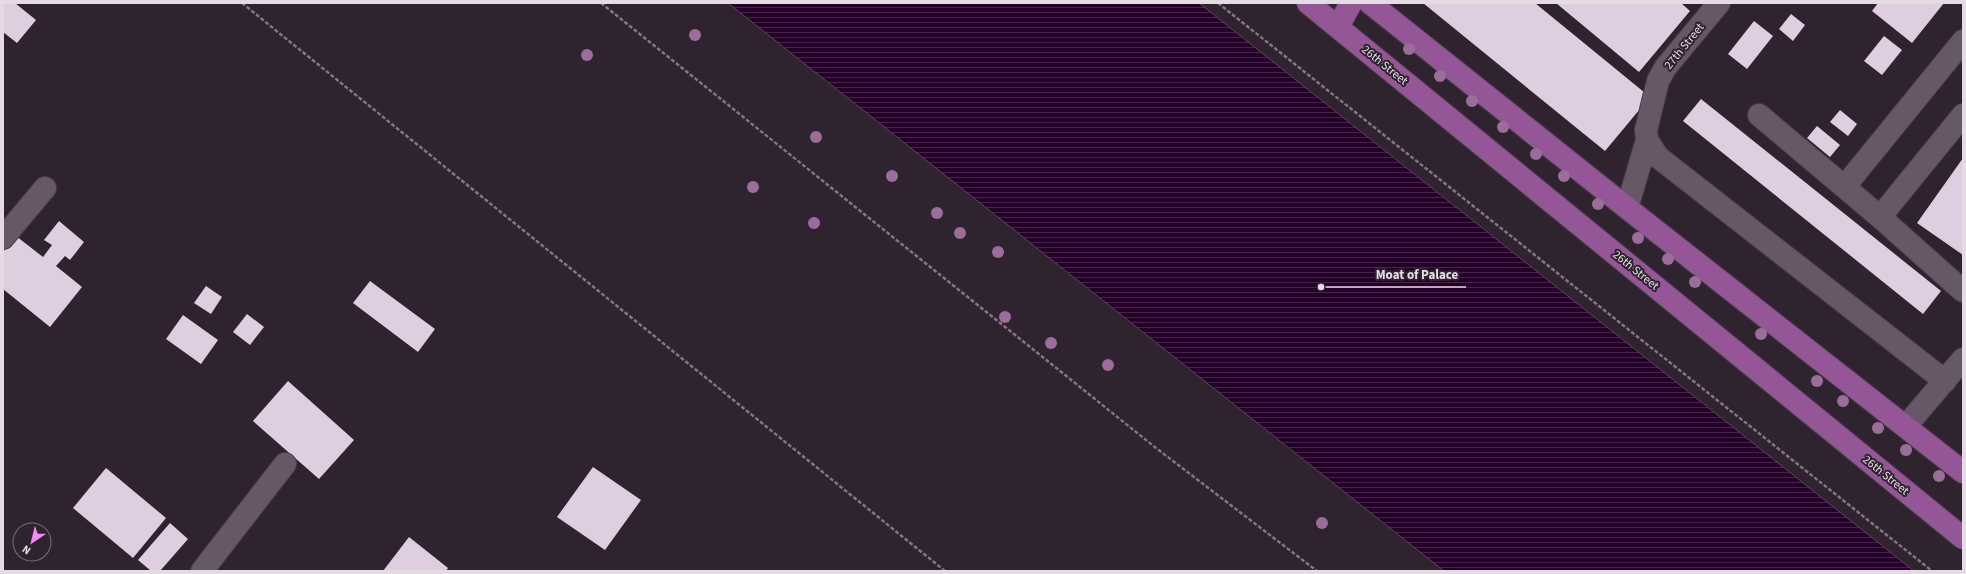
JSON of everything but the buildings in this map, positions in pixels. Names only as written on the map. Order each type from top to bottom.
[{"type":"main road","name":"26th Street","points":[[1308,3],[1963,538]]},
{"type":"main road","points":[[1338,27],[1351,3]]},
{"type":"main road","points":[[1370,3],[1627,208],[1963,472]]},
{"type":"street","name":"27th Street","points":[[1627,208],[1647,140],[1646,130],[1658,81],[1665,68],[1719,3]]},
{"type":"street","points":[[1845,186],[1963,41]]},
{"type":"street","points":[[1759,115],[1845,186],[1963,291]]},
{"type":"street","points":[[1880,217],[1963,115]]},
{"type":"street","points":[[1647,140],[1658,157],[1945,381]]},
{"type":"street","points":[[3,238],[45,188]]},
{"type":"street","points":[[1906,426],[1963,359]]},
{"type":"street","points":[[202,571],[285,464]]},
{"type":"path","points":[[242,3],[945,571]]},
{"type":"path","points":[[601,3],[1156,448],[1317,571]]},
{"type":"path","points":[[1218,3],[1932,571]]},
{"type":"shaded area","points":[[728,3],[1199,3],[1914,571],[1444,571]]},
{"type":"place","name":"Moat of Palace","points":[[1321,287]]}]
